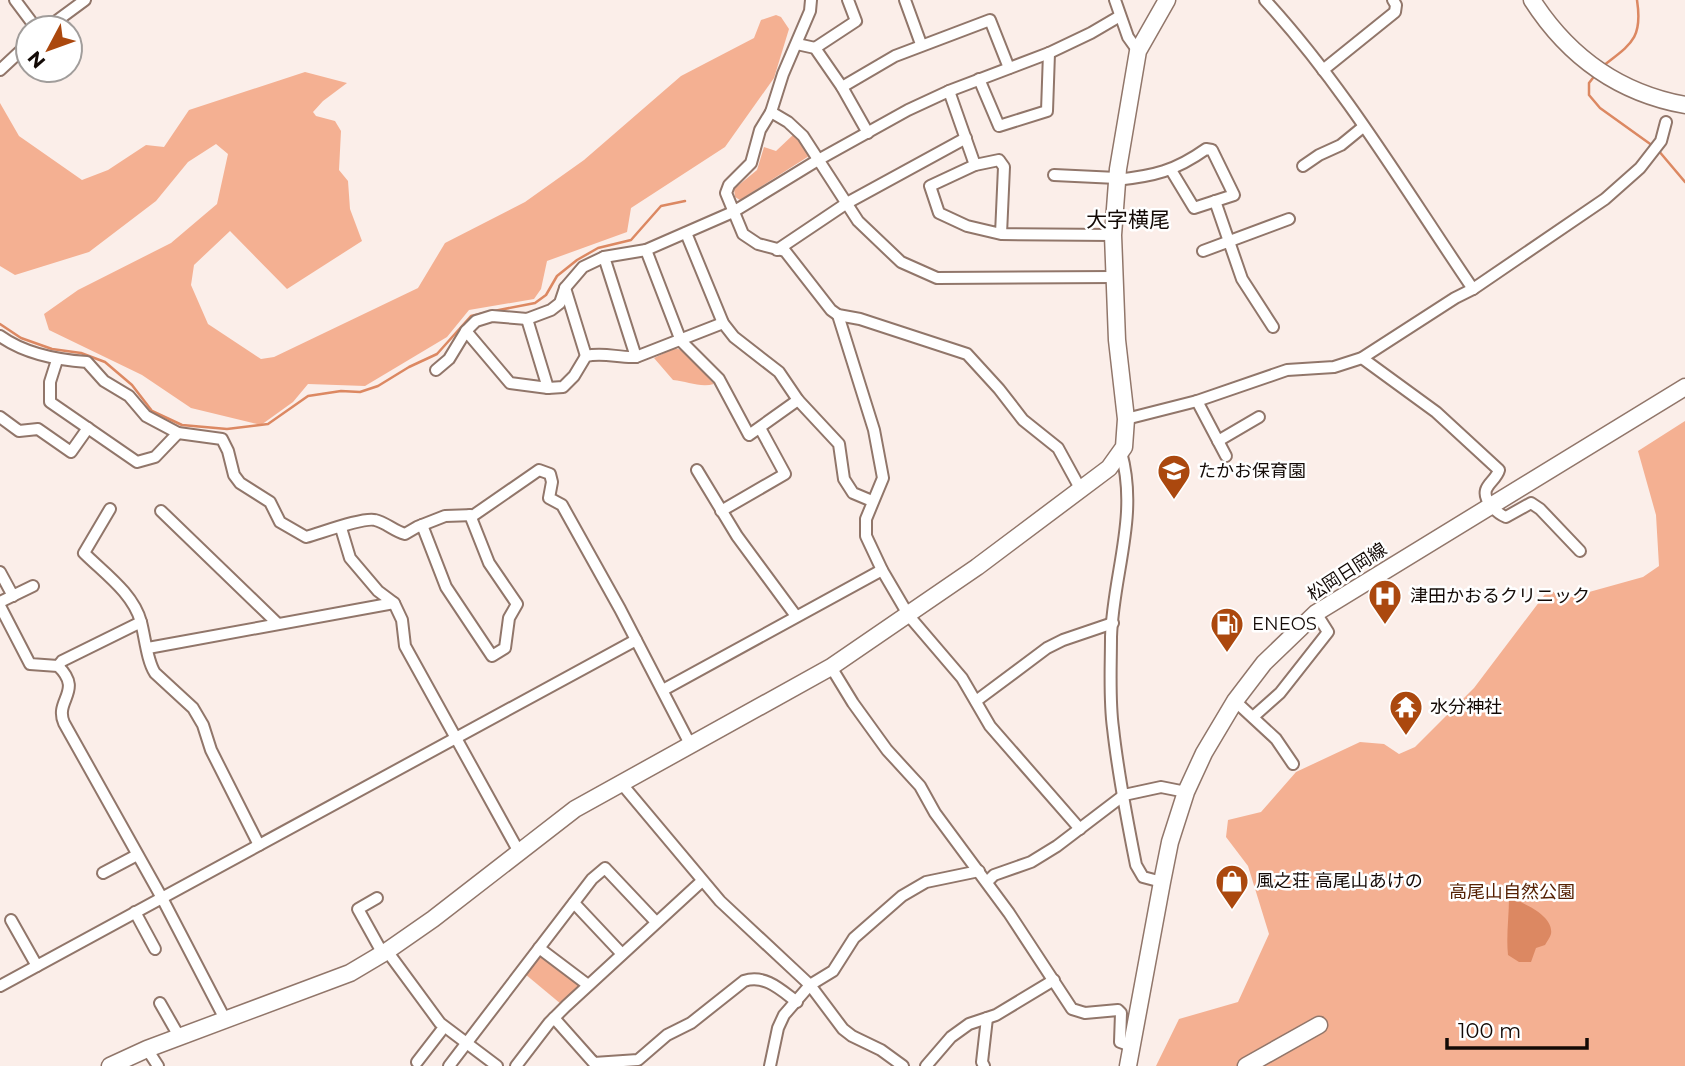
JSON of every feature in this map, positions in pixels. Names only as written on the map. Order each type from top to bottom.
[{"type":"street","points":[[66,14],[85,0]]},
{"type":"street","points":[[811,0],[810,11],[783,74],[771,112],[760,130],[751,163],[729,185],[726,193],[743,234],[758,244],[785,251],[838,315],[874,430],[883,478],[866,519],[866,536],[882,570],[909,616],[943,652],[962,678],[990,726],[1080,829]]},
{"type":"street","points":[[815,48],[856,21],[848,0]]},
{"type":"street","points":[[905,0],[921,44]]},
{"type":"street","points":[[1115,0],[1128,37],[1138,51]]},
{"type":"street","points":[[1162,882],[1143,877],[1137,869],[1112,720],[1113,623],[1126,536],[1128,502],[1128,476],[1121,452],[1126,419],[1116,340],[1113,235],[1117,179],[1138,51],[1167,0]]},
{"type":"street","points":[[1265,0],[1303,41],[1324,70],[1473,289]]},
{"type":"street","points":[[1324,70],[1395,12],[1396,5],[1393,0]]},
{"type":"street","points":[[1532,0],[1555,33],[1590,65],[1619,84],[1651,97],[1685,105]]},
{"type":"street","points":[[436,370],[449,359],[466,331],[477,321],[492,316],[527,319],[551,310],[561,303],[565,288],[583,267],[604,257],[646,250],[733,212],[818,160],[908,110],[949,91],[1049,53],[1120,16]]},
{"type":"street","points":[[842,87],[921,44],[989,20],[1009,68]]},
{"type":"street","points":[[797,44],[815,48],[868,132]]},
{"type":"street","points":[[979,79],[999,126],[1047,111],[1049,53]]},
{"type":"street","points":[[0,70],[14,57]]},
{"type":"street","points":[[949,91],[975,165]]},
{"type":"street","points":[[771,112],[789,122],[803,136],[858,221],[901,262],[937,278],[1115,278]]},
{"type":"street","points":[[1126,419],[1198,401],[1287,370],[1334,367],[1362,358],[1473,289],[1613,191],[1640,168],[1661,141],[1667,122]]},
{"type":"street","points":[[1303,166],[1341,145],[1363,127]]},
{"type":"street","points":[[777,250],[847,203],[966,138]]},
{"type":"street","points":[[1054,175],[1117,179],[1154,176],[1186,163],[1206,149],[1212,150],[1234,195],[1194,208],[1171,170]]},
{"type":"street","points":[[1001,234],[1004,167],[999,160],[975,165],[930,186],[939,212],[967,226],[1001,234],[1113,235]]},
{"type":"street","points":[[1215,201],[1242,279],[1273,327]]},
{"type":"street","points":[[1203,251],[1289,219]]},
{"type":"street","points":[[686,233],[723,323],[734,337],[779,372],[798,400],[839,444],[844,479],[853,493],[872,501]]},
{"type":"street","points":[[646,250],[681,341],[719,379],[749,435],[798,400]]},
{"type":"street","points":[[604,257],[636,357]]},
{"type":"street","points":[[565,288],[586,356]]},
{"type":"street","points":[[838,315],[860,319],[967,354],[1023,420],[1058,449],[1081,490]]},
{"type":"street","points":[[527,319],[548,388]]},
{"type":"street","points":[[466,331],[510,383],[548,388],[563,387],[574,376],[586,356],[601,352],[621,358],[636,357],[723,323]]},
{"type":"street","points":[[0,336],[11,344],[57,360],[88,362],[104,381],[129,396],[146,416],[178,433],[222,439],[234,475],[270,502],[280,522],[306,537],[362,520],[374,519],[405,534],[422,524],[445,516],[474,515],[539,470],[550,474],[552,482],[549,498],[562,505],[690,744]]},
{"type":"street","points":[[1362,358],[1436,412],[1499,470],[1486,489],[1486,495],[1497,514],[1506,517],[1531,503],[1580,551]]},
{"type":"street","points":[[57,360],[50,382],[50,402],[138,462],[155,457],[178,433]]},
{"type":"street","name":"松岡日岡線","points":[[1128,1066],[1170,842],[1186,792],[1208,745],[1264,663],[1316,613],[1685,387]]},
{"type":"street","points":[[1198,401],[1226,456]]},
{"type":"street","points":[[0,417],[19,431],[38,429],[71,452],[88,428]]},
{"type":"street","points":[[1218,441],[1259,417]]},
{"type":"street","points":[[721,511],[785,474],[760,428]]},
{"type":"street","points":[[110,1066],[147,1049],[350,973],[385,953],[575,809],[831,667],[909,616],[1081,490],[1109,468],[1121,452]]},
{"type":"street","points":[[697,470],[737,536],[796,616]]},
{"type":"street","points":[[110,509],[83,553],[137,608],[150,666],[193,708],[259,845]]},
{"type":"street","points":[[161,511],[277,623]]},
{"type":"street","points":[[422,524],[446,587],[492,656],[505,648],[509,618],[517,604],[489,563],[470,515]]},
{"type":"street","points":[[341,528],[350,558],[379,591],[394,603],[402,620],[405,646],[519,852]]},
{"type":"street","points":[[663,690],[882,570]]},
{"type":"street","points":[[0,572],[12,596]]},
{"type":"street","points":[[33,586],[0,604],[30,664],[58,666],[68,677],[70,686],[61,716],[162,898],[226,1021]]},
{"type":"street","points":[[148,648],[394,603]]},
{"type":"street","points":[[1253,716],[1280,693],[1328,632],[1316,613]]},
{"type":"street","points":[[58,666],[62,661],[141,622]]},
{"type":"street","points":[[976,701],[1047,648],[1113,623]]},
{"type":"street","points":[[0,986],[636,640]]},
{"type":"street","points":[[831,667],[880,741],[920,786],[935,813],[987,882],[1072,1009],[1085,1013],[1118,1010],[1121,1013],[1120,1042],[1131,1046]]},
{"type":"street","points":[[1236,701],[1276,740],[1293,764]]},
{"type":"street","points":[[621,783],[702,881],[810,985],[843,1029],[903,1066]]},
{"type":"street","points":[[987,882],[995,875],[1031,862],[1124,795],[1161,787],[1186,792]]},
{"type":"street","points":[[103,873],[137,855]]},
{"type":"street","points":[[449,1066],[592,879],[605,868],[656,922]]},
{"type":"street","points":[[770,1066],[781,1021],[810,985],[833,971],[854,938],[902,896],[926,882],[979,871]]},
{"type":"street","points":[[516,1066],[554,1018],[702,881]]},
{"type":"street","points":[[377,898],[358,909],[385,953],[439,1023],[497,1066]]},
{"type":"street","points":[[574,903],[622,954]]},
{"type":"street","points":[[135,912],[155,949]]},
{"type":"street","points":[[11,920],[37,966]]},
{"type":"street","points":[[539,948],[588,985]]},
{"type":"street","points":[[554,1018],[592,1065],[638,1060],[667,1035],[691,1023],[731,989],[754,977],[763,979],[797,1002]]},
{"type":"street","points":[[926,1066],[951,1037],[969,1024],[996,1015],[1054,980]]},
{"type":"street","points":[[160,1003],[180,1038]]},
{"type":"street","points":[[984,1066],[982,1062],[987,1018]]},
{"type":"street","points":[[1246,1066],[1319,1025]]},
{"type":"street","points":[[417,1062],[441,1031]]},
{"type":"street","points":[[147,1049],[158,1066]]},
{"type":"green space","points":[[776,15],[781,17],[789,29],[774,78],[725,147],[631,208],[627,232],[547,261],[541,289],[534,299],[469,310],[447,337],[365,386],[308,384],[293,402],[261,425],[191,408],[142,375],[49,330],[44,314],[78,290],[171,243],[217,204],[228,154],[216,144],[188,162],[156,201],[89,252],[15,275],[0,266],[0,103],[19,136],[82,180],[108,170],[146,145],[164,147],[189,110],[305,72],[347,83],[313,112],[316,116],[335,121],[341,131],[339,170],[348,181],[350,209],[362,241],[287,289],[230,231],[194,265],[191,285],[208,324],[261,359],[274,357],[418,288],[445,243],[525,202],[584,160],[681,76],[754,38],[761,20]]},
{"type":"green space","points":[[794,134],[809,156],[740,200],[735,197],[734,189],[757,170],[764,147],[776,151]]},
{"type":"green space","points":[[675,348],[684,351],[714,384],[699,385],[673,380],[654,358]]},
{"type":"green space","name":"高尾山自然公園","points":[[1685,421],[1685,1066],[1156,1066],[1179,1019],[1238,1002],[1269,934],[1248,866],[1226,837],[1228,820],[1261,812],[1296,772],[1360,742],[1384,744],[1399,754],[1415,747],[1474,688],[1549,589],[1564,599],[1643,577],[1659,566],[1656,515],[1638,451]]},
{"type":"green space","points":[[539,955],[579,983],[580,987],[561,1004],[525,974]]},
{"type":"shaded area","points":[[1509,897],[1543,916],[1551,927],[1551,934],[1545,945],[1536,948],[1531,962],[1519,962],[1508,955]]},
{"type":"waterway","points":[[1603,66],[1633,39],[1638,24],[1637,0]]},
{"type":"waterway","points":[[1596,74],[1589,83],[1589,95],[1600,108],[1653,146]]},
{"type":"waterway","points":[[1658,150],[1685,182]]},
{"type":"waterway","points":[[494,311],[535,303],[546,295],[557,276],[577,260],[598,248],[631,240],[661,206],[685,201]]},
{"type":"waterway","points":[[0,324],[21,338],[105,362],[132,385],[152,411],[182,425],[227,429],[268,424],[308,396],[341,391],[360,392],[378,386],[437,354],[471,316],[484,313]]},
{"type":"place","name":"たかお保育園","points":[[1174,501]]},
{"type":"place","name":"津田かおるクリニック","points":[[1385,626]]},
{"type":"place","name":"ENEOS","points":[[1227,654]]},
{"type":"place","name":"水分神社","points":[[1406,737]]},
{"type":"place","name":"風之荘 高尾山あけの","points":[[1232,911]]},
{"type":"district","name":"大字横尾","points":[[1128,219]]}]
